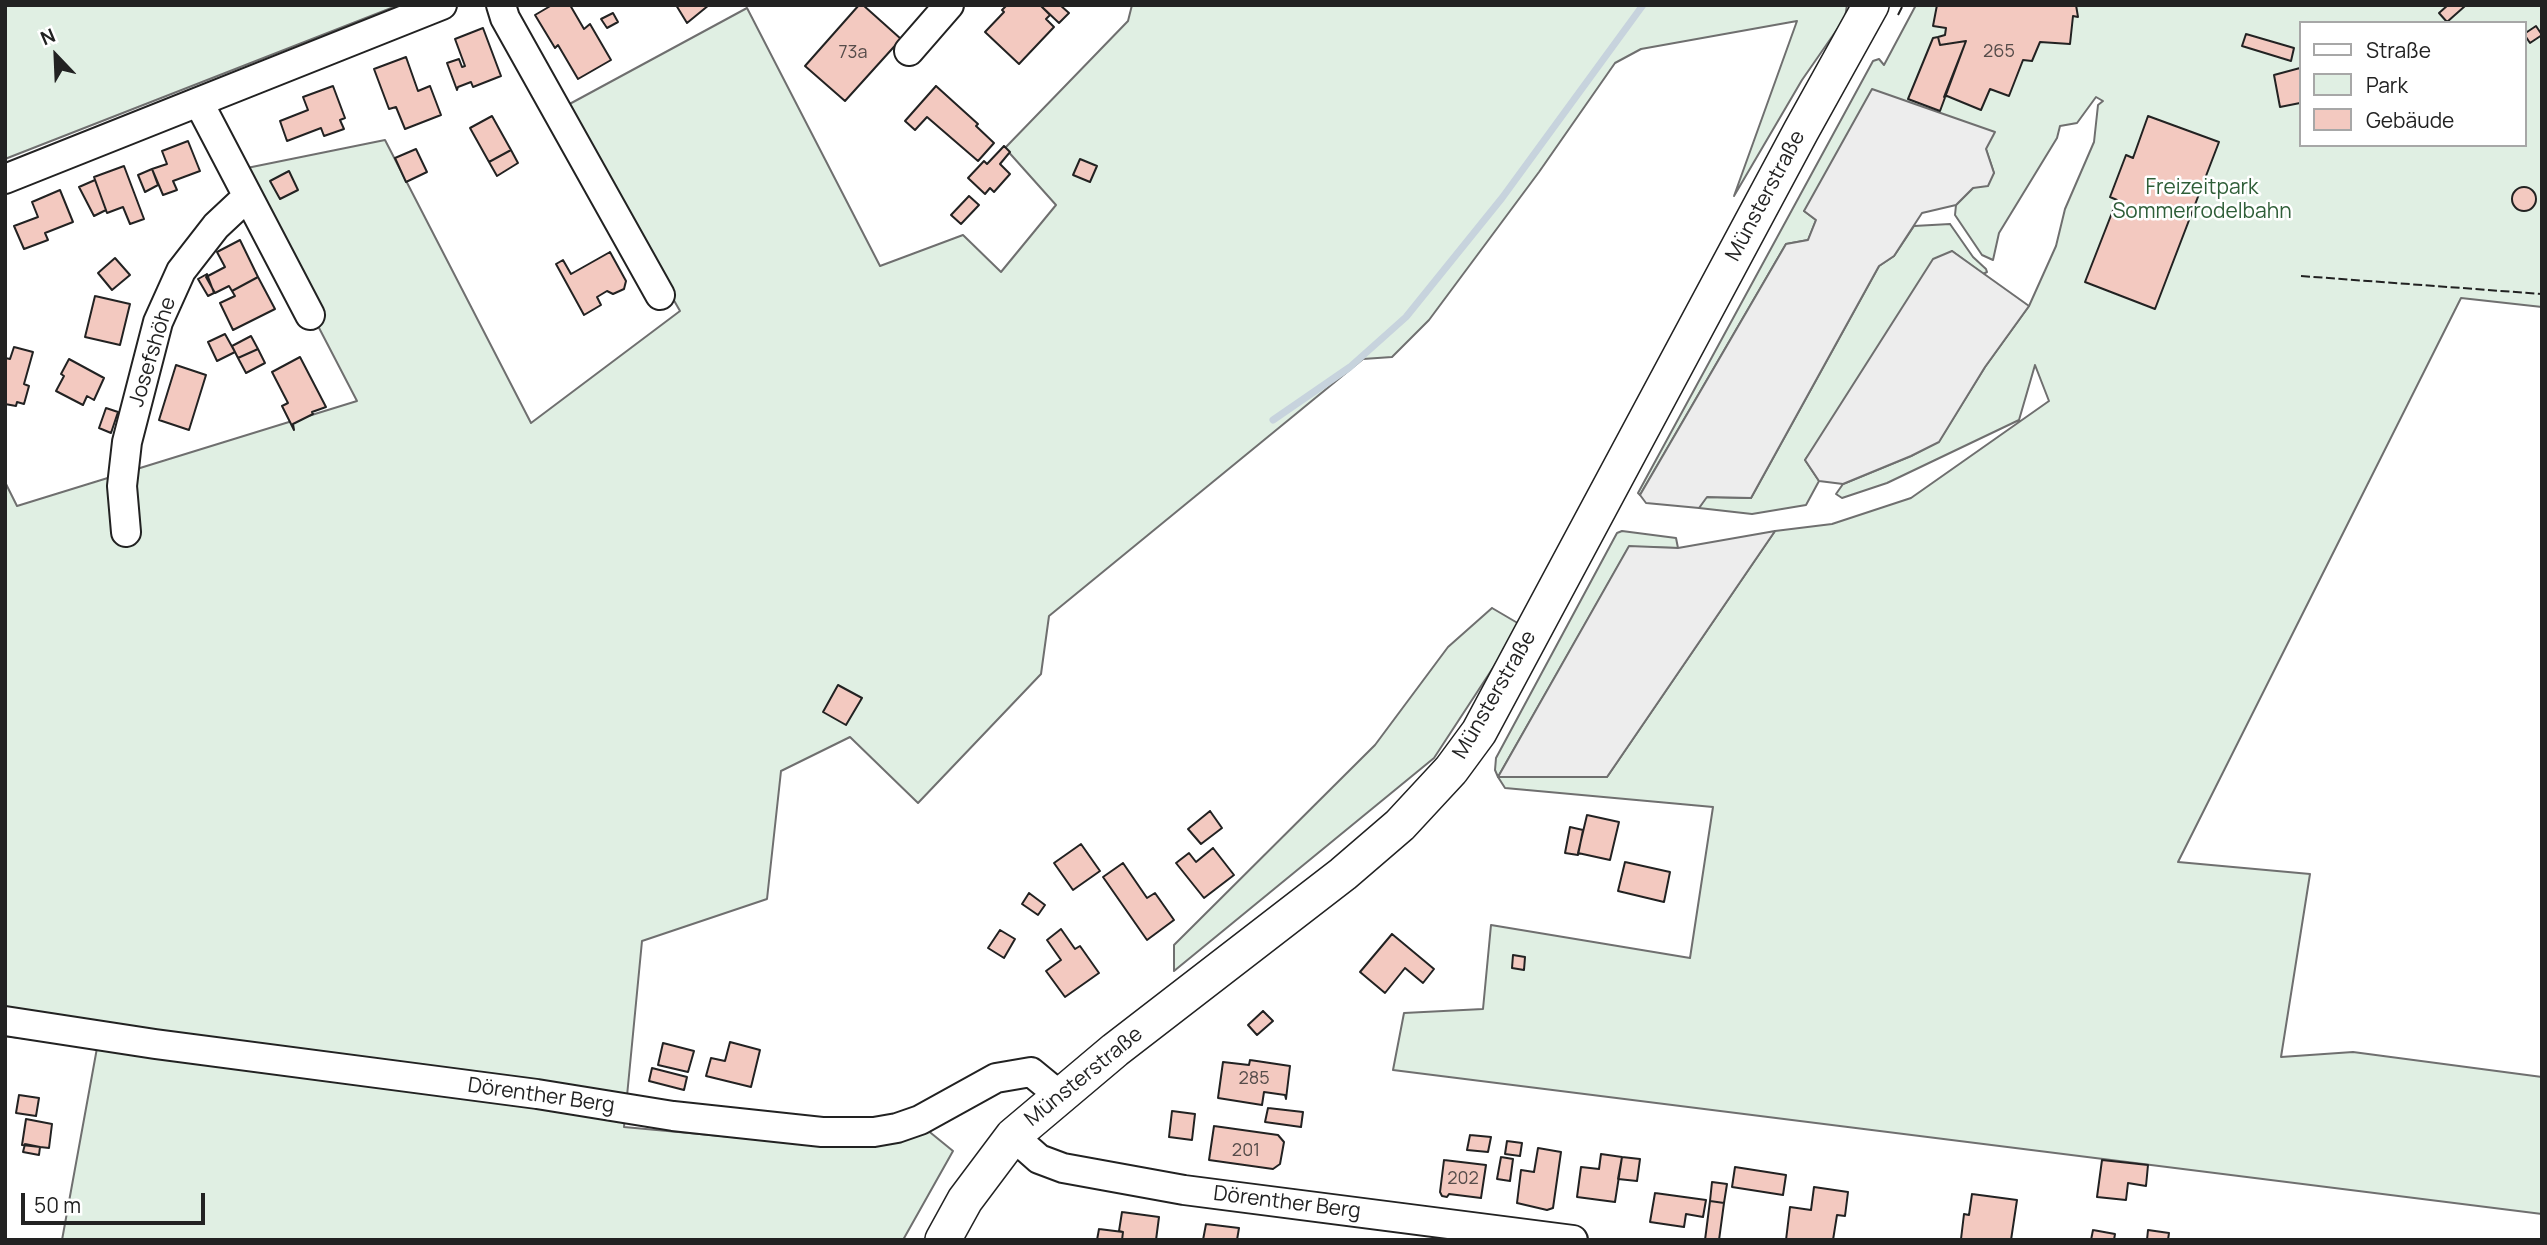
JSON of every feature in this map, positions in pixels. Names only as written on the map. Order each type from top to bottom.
[{"type":"main road","name":"Münsterstraße","points":[[943,1240],[965,1200],[1013,1136],[1059,1095],[1343,874],[1400,825],[1451,770],[1479,732],[1871,5]]},
{"type":"street","points":[[5,180],[442,5]]},
{"type":"street","points":[[500,5],[660,295]]},
{"type":"street","points":[[909,51],[949,5]]},
{"type":"street","points":[[199,103],[310,315]]},
{"type":"street","name":"Josefshöhe","points":[[126,532],[122,486],[127,442],[158,322],[181,271],[216,226],[247,197]]},
{"type":"street","name":"Dörenther Berg","points":[[5,1021],[155,1044],[537,1094],[673,1116],[822,1132],[874,1132],[897,1128],[920,1120],[996,1078],[1031,1072],[1059,1095]]},
{"type":"street","name":"Dörenther Berg","points":[[1013,1136],[1038,1159],[1063,1168],[1184,1190],[1573,1240]]},
{"type":"green space","points":[[5,5],[399,5],[5,159]]},
{"type":"green space","points":[[1132,5],[1847,5],[1845,18],[1802,80],[1734,196],[1797,21],[1641,49],[1615,63],[1539,172],[1429,320],[1392,357],[1363,359],[1049,616],[1041,674],[918,803],[850,737],[781,771],[767,899],[642,941],[624,1127],[819,1145],[926,1129],[953,1151],[903,1240],[62,1240],[97,1048],[5,1036],[5,482],[17,506],[357,401],[237,170],[385,140],[531,423],[680,311],[564,107],[747,8],[880,266],[963,235],[1001,272],[1056,205],[1005,148],[1128,21]]},
{"type":"green space","name":"Freizeitpark Sommerrodelbahn","points":[[1916,5],[2542,5],[2542,307],[2461,298],[2178,862],[2310,874],[2281,1057],[2353,1052],[2542,1077],[2542,1214],[1393,1070],[1404,1013],[1483,1009],[1491,925],[1690,958],[1713,807],[1505,788],[1498,777],[1607,777],[1775,531],[1832,524],[1911,498],[2049,401],[2035,365],[2019,420],[1887,483],[1842,498],[1836,494],[1843,484],[1911,456],[1939,441],[1985,367],[2029,306],[2056,246],[2065,209],[2094,142],[2098,105],[2103,101],[2096,97],[2077,123],[2060,126],[2057,138],[1999,233],[1993,260],[1982,255],[1955,215],[1956,205],[1994,173],[1986,149],[1804,211],[1816,220],[1808,240],[1786,244],[1640,495],[1638,493],[1873,61],[1879,59],[1884,65]]},
{"type":"green space","points":[[1950,224],[1987,272],[1983,274],[1952,251],[1805,460],[1819,481],[1806,505],[1752,514],[1699,508],[1706,497],[1751,498],[1879,266],[1894,256],[1914,226]]},
{"type":"green space","points":[[1622,531],[1676,538],[1678,548],[1629,547],[1498,777],[1495,770],[1496,758],[1617,533]]},
{"type":"green space","points":[[1492,608],[1521,625],[1434,758],[1174,971],[1174,945],[1375,745],[1448,647]]},
{"type":"shaded area","points":[[1872,89],[1995,132],[1986,149],[1994,173],[1988,186],[1973,188],[1956,205],[1922,213],[1894,256],[1879,266],[1751,498],[1707,497],[1699,508],[1646,503],[1640,495],[1786,244],[1808,240],[1816,220],[1804,211]]},
{"type":"shaded area","points":[[1952,251],[2029,306],[1985,367],[1939,442],[1843,484],[1819,481],[1805,460],[1933,259]]},
{"type":"shaded area","points":[[1775,531],[1607,777],[1498,777],[1629,546],[1678,548]]},
{"type":"building","points":[[552,5],[570,5],[584,29],[590,24],[611,60],[578,79],[558,45],[555,48],[535,15]]},
{"type":"building","points":[[676,5],[709,5],[687,23]]},
{"type":"building","points":[[859,5],[863,5],[901,39],[845,101],[805,66]]},
{"type":"building","points":[[1007,5],[1040,5],[1050,15],[1046,19],[1054,27],[1019,64],[985,32]]},
{"type":"building","points":[[1040,5],[1060,5],[1069,13],[1059,23]]},
{"type":"building","points":[[1937,5],[2076,5],[2078,17],[2073,16],[2070,44],[2040,42],[2032,61],[2023,60],[2009,96],[1990,89],[1981,110],[1944,97],[1966,41],[1940,45],[1938,37],[1945,35],[1946,28],[1933,26]]},
{"type":"building","points":[[2448,5],[2465,6],[2448,21],[2439,13]]},
{"type":"building","points":[[613,13],[618,22],[607,28],[601,19]]},
{"type":"building","points":[[2536,26],[2542,35],[2530,43],[2526,33]]},
{"type":"building","points":[[483,28],[501,76],[473,87],[471,82],[458,87],[457,90],[447,63],[459,59],[462,67],[465,66],[455,39]]},
{"type":"building","points":[[2246,34],[2294,48],[2291,61],[2242,46]]},
{"type":"building","points":[[1938,37],[1940,45],[1966,41],[1940,111],[1908,99],[1933,38]]},
{"type":"building","points":[[406,57],[418,91],[430,86],[441,115],[405,129],[396,107],[389,109],[374,69]]},
{"type":"building","points":[[2298,69],[2298,103],[2280,107],[2274,75]]},
{"type":"building","points":[[333,86],[345,118],[340,120],[344,129],[324,136],[321,128],[287,141],[280,121],[308,110],[303,97]]},
{"type":"building","points":[[936,86],[978,124],[976,126],[994,143],[978,161],[927,117],[915,130],[905,121]]},
{"type":"building","points":[[492,116],[511,150],[489,162],[470,128]]},
{"type":"building","points":[[2148,116],[2219,142],[2155,309],[2085,282],[2117,200],[2110,197],[2126,155],[2133,158]]},
{"type":"building","points":[[188,141],[200,171],[173,181],[177,190],[163,195],[152,169],[167,164],[162,151]]},
{"type":"building","points":[[1004,146],[1010,152],[1000,164],[1010,174],[994,192],[990,188],[985,194],[968,178],[984,161],[987,164]]},
{"type":"building","points":[[416,149],[427,172],[406,182],[395,158]]},
{"type":"building","points":[[511,150],[518,163],[497,176],[489,162]]},
{"type":"building","points":[[1080,159],[1097,166],[1090,182],[1073,175]]},
{"type":"building","points":[[124,166],[144,219],[130,224],[123,207],[107,213],[94,177]]},
{"type":"building","points":[[152,169],[158,185],[145,192],[138,175]]},
{"type":"building","points":[[289,171],[298,190],[280,199],[270,181]]},
{"type":"building","points":[[95,180],[106,210],[94,216],[79,187]]},
{"type":"building","points":[[2524,187],[2535,194],[2536,199],[2529,210],[2524,211],[2513,204],[2512,199],[2519,188]]},
{"type":"building","points":[[60,190],[73,222],[45,233],[48,240],[24,249],[14,226],[38,217],[32,202]]},
{"type":"building","points":[[969,196],[979,205],[961,224],[951,215]]},
{"type":"building","points":[[240,240],[258,277],[232,291],[229,286],[215,293],[206,277],[225,267],[217,252]]},
{"type":"building","points":[[610,252],[626,281],[624,289],[613,294],[607,291],[597,297],[601,305],[584,315],[556,264],[563,260],[571,274]]},
{"type":"building","points":[[115,258],[130,275],[112,290],[98,273]]},
{"type":"building","points":[[207,274],[214,293],[208,296],[198,279]]},
{"type":"building","points":[[258,277],[275,309],[233,330],[220,303],[235,296],[232,291]]},
{"type":"building","points":[[95,296],[130,304],[120,345],[85,337]]},
{"type":"building","points":[[225,334],[235,352],[217,361],[208,342]]},
{"type":"building","points":[[251,336],[258,349],[238,358],[232,346]]},
{"type":"building","points":[[14,347],[33,352],[24,384],[29,386],[24,404],[17,402],[16,406],[5,404],[5,358],[10,359]]},
{"type":"building","points":[[258,349],[265,363],[246,373],[238,358]]},
{"type":"building","points":[[300,357],[326,407],[293,424],[294,430],[282,406],[288,403],[272,372]]},
{"type":"building","points":[[69,359],[104,378],[94,400],[87,396],[83,405],[56,391]]},
{"type":"building","points":[[176,365],[206,375],[189,430],[159,420]]},
{"type":"building","points":[[106,408],[118,412],[111,433],[99,428]]},
{"type":"building","points":[[838,685],[862,698],[846,725],[823,712]]},
{"type":"building","points":[[1210,811],[1222,828],[1201,844],[1188,829]]},
{"type":"building","points":[[1587,815],[1619,822],[1610,860],[1578,853]]},
{"type":"building","points":[[1570,827],[1583,830],[1578,855],[1565,853]]},
{"type":"building","points":[[1081,844],[1100,871],[1073,890],[1054,863]]},
{"type":"building","points":[[1213,848],[1234,875],[1204,898],[1176,863],[1189,853],[1196,862]]},
{"type":"building","points":[[1625,862],[1670,872],[1664,902],[1618,891]]},
{"type":"building","points":[[1123,863],[1147,898],[1155,893],[1174,920],[1147,940],[1103,877]]},
{"type":"building","points":[[1029,893],[1045,905],[1038,915],[1022,904]]},
{"type":"building","points":[[1061,929],[1075,949],[1080,946],[1099,973],[1065,997],[1046,971],[1061,960],[1047,940]]},
{"type":"building","points":[[1000,930],[1015,939],[1004,958],[988,948]]},
{"type":"building","points":[[1392,934],[1434,969],[1423,983],[1405,968],[1385,993],[1360,972]]},
{"type":"building","points":[[1513,955],[1525,957],[1524,970],[1512,968]]},
{"type":"building","points":[[1263,1011],[1273,1021],[1257,1035],[1248,1025]]},
{"type":"building","points":[[730,1042],[760,1050],[751,1087],[706,1076],[711,1058],[725,1061]]},
{"type":"building","points":[[663,1043],[694,1051],[688,1072],[658,1065]]},
{"type":"building","points":[[1250,1060],[1290,1066],[1286,1099],[1285,1095],[1264,1092],[1262,1105],[1218,1098],[1223,1062],[1249,1065]]},
{"type":"building","points":[[652,1068],[687,1077],[684,1090],[649,1081]]},
{"type":"building","points":[[19,1095],[39,1098],[36,1116],[16,1113]]},
{"type":"building","points":[[1268,1108],[1303,1112],[1301,1127],[1265,1122]]},
{"type":"building","points":[[1172,1111],[1195,1114],[1192,1140],[1169,1137]]},
{"type":"building","points":[[26,1119],[52,1124],[49,1148],[22,1145]]},
{"type":"building","points":[[1214,1126],[1278,1135],[1284,1142],[1280,1164],[1273,1169],[1209,1160]]},
{"type":"building","points":[[1470,1135],[1491,1137],[1488,1152],[1467,1150]]},
{"type":"building","points":[[1507,1141],[1522,1143],[1520,1156],[1505,1154]]},
{"type":"building","points":[[25,1144],[40,1147],[39,1155],[23,1152]]},
{"type":"building","points":[[1538,1148],[1561,1152],[1553,1208],[1547,1210],[1517,1203],[1521,1170],[1534,1172]]},
{"type":"building","points":[[1601,1154],[1622,1157],[1615,1202],[1577,1197],[1581,1167],[1599,1169]]},
{"type":"building","points":[[1501,1157],[1513,1159],[1510,1181],[1497,1179]]},
{"type":"building","points":[[1622,1157],[1640,1159],[1637,1181],[1618,1179]]},
{"type":"building","points":[[1444,1160],[1486,1165],[1481,1198],[1449,1194],[1447,1197],[1442,1196],[1440,1192]]},
{"type":"building","points":[[2102,1160],[2148,1165],[2146,1186],[2128,1183],[2126,1200],[2097,1197]]},
{"type":"building","points":[[1735,1167],[1786,1175],[1783,1195],[1732,1187]]},
{"type":"building","points":[[1712,1182],[1727,1184],[1724,1203],[1710,1201]]},
{"type":"building","points":[[1814,1187],[1848,1192],[1845,1216],[1837,1215],[1833,1240],[1786,1240],[1790,1207],[1811,1210]]},
{"type":"building","points":[[1655,1193],[1706,1200],[1703,1217],[1686,1214],[1684,1227],[1650,1222]]},
{"type":"building","points":[[1972,1194],[2017,1200],[2011,1240],[1961,1239],[1964,1214],[1969,1215]]},
{"type":"building","points":[[1710,1201],[1724,1203],[1719,1240],[1705,1240]]},
{"type":"building","points":[[1122,1212],[1159,1217],[1156,1240],[1122,1240],[1123,1232],[1119,1231]]},
{"type":"building","points":[[1206,1224],[1239,1228],[1237,1240],[1203,1240]]},
{"type":"building","points":[[1099,1229],[1123,1232],[1122,1240],[1097,1240]]},
{"type":"building","points":[[2093,1230],[2115,1234],[2114,1240],[2091,1240]]},
{"type":"building","points":[[2148,1230],[2169,1233],[2168,1240],[2147,1240]]},
{"type":"waterway","points":[[1273,420],[1350,367],[1406,317],[1502,198],[1643,5]]},
{"type":"fence","points":[[1898,15],[1903,5]]},
{"type":"fence","points":[[2301,276],[2542,294]]}]
